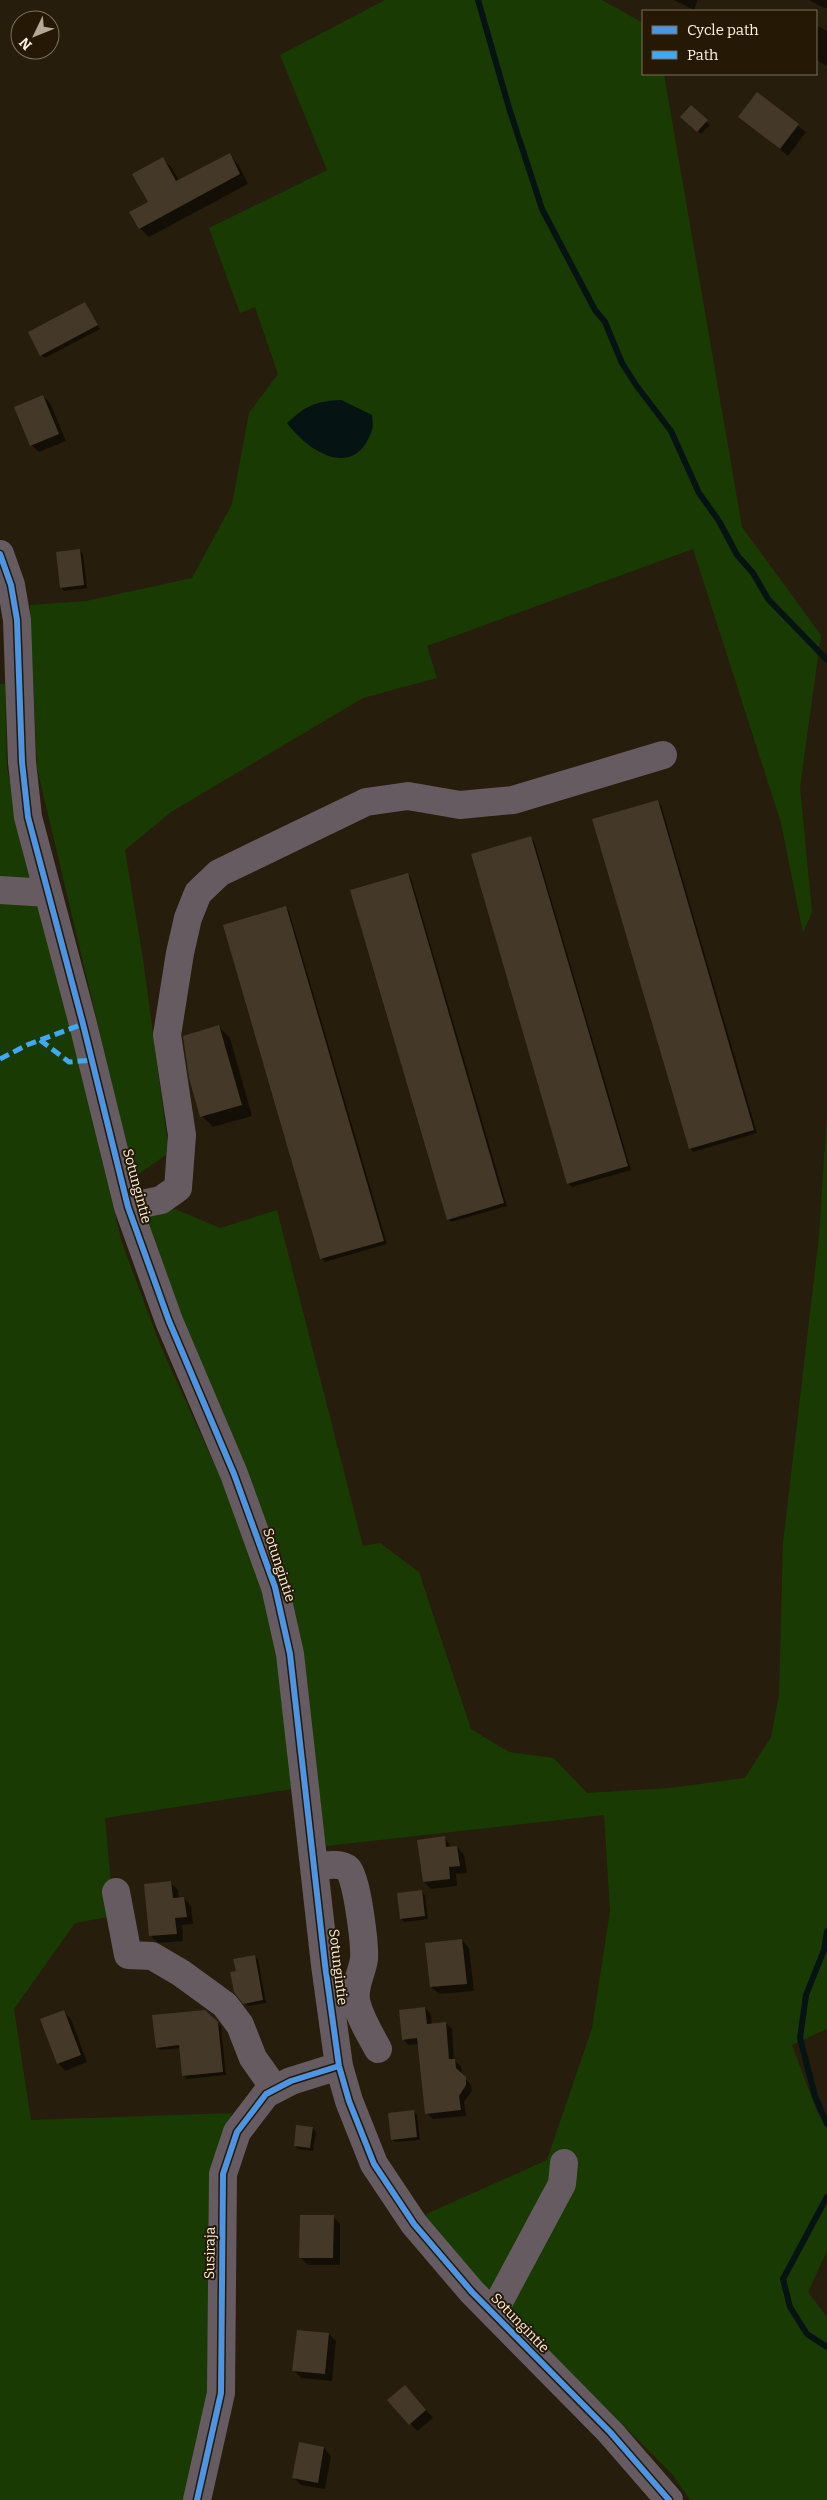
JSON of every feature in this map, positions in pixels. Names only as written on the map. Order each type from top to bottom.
[{"type":"street","name":"Sotungintie","points":[[0,554],[6,586],[17,620],[22,762],[28,817],[84,1024],[128,1207],[169,1322],[234,1474],[275,1587],[290,1654],[324,1965],[339,2066],[350,2101],[374,2164],[414,2224],[493,2313],[610,2432],[669,2500]]},
{"type":"street","points":[[128,1207],[161,1200],[178,1188],[182,1135],[167,1035],[180,953],[188,918],[198,893],[219,872],[366,802],[408,796],[460,805],[513,800],[663,755]]},
{"type":"street","points":[[0,890],[48,893]]},
{"type":"street","points":[[314,1866],[337,1865],[346,1867],[352,1875],[357,1891],[364,1958],[356,1986],[356,2000],[360,2014],[378,2049]]},
{"type":"street","points":[[116,1892],[128,1955],[152,1956],[181,1973],[225,2005],[240,2025],[253,2058],[275,2089]]},
{"type":"street","name":"Susiraja","points":[[197,2500],[221,2392],[223,2174],[237,2132],[260,2101],[275,2089],[339,2066]]},
{"type":"street","points":[[493,2313],[562,2184],[564,2164]]},
{"type":"green space","points":[[385,0],[602,0],[642,22],[642,75],[664,75],[742,527],[821,635],[800,787],[812,912],[803,933],[781,823],[693,549],[427,646],[437,678],[363,698],[171,812],[125,850],[143,959],[169,1153],[134,1177],[37,768],[30,605],[86,601],[192,578],[232,504],[249,413],[278,374],[255,307],[240,313],[209,228],[327,170],[280,55]]},
{"type":"green space","points":[[0,684],[5,684],[7,768],[33,885],[0,883]]},
{"type":"green space","points":[[0,898],[40,900],[122,1243],[161,1347],[223,1483],[268,1605],[279,1655],[293,1789],[105,1818],[114,1916],[75,1923],[14,2009],[31,2120],[232,2113],[216,2170],[211,2394],[188,2500],[0,2500]]},
{"type":"green space","points":[[827,1111],[827,2029],[792,2045],[818,2114],[827,2123],[827,2251],[808,2292],[827,2317],[827,2500],[690,2500],[673,2475],[489,2291],[424,2215],[547,2160],[592,2028],[610,1911],[604,1815],[326,1846],[304,1666],[154,1253],[144,1214],[175,1209],[220,1228],[277,1210],[363,1546],[380,1543],[419,1572],[471,1729],[509,1752],[554,1758],[587,1793],[670,1788],[745,1778],[771,1737],[779,1695],[783,1543],[819,1236]]},
{"type":"shaded area","points":[[341,400],[372,415],[373,423],[370,436],[357,453],[347,457],[336,458],[325,454],[303,441],[287,423],[300,412],[318,403]]},
{"type":"building","points":[[757,92],[799,124],[780,149],[738,117]]},
{"type":"building","points":[[691,105],[708,120],[697,132],[680,117]]},
{"type":"building","points":[[230,153],[240,174],[139,229],[129,212],[148,202],[132,174],[163,157],[176,181]]},
{"type":"building","points":[[85,302],[98,325],[40,356],[28,332]]},
{"type":"building","points":[[43,395],[59,434],[30,446],[14,407]]},
{"type":"building","points":[[80,549],[84,585],[60,588],[56,552]]},
{"type":"building","points":[[658,800],[754,1130],[689,1149],[592,819]]},
{"type":"building","points":[[531,836],[628,1166],[567,1184],[471,854]]},
{"type":"building","points":[[408,873],[504,1203],[447,1220],[350,890]]},
{"type":"building","points":[[286,906],[384,1241],[320,1259],[223,925]]},
{"type":"building","points":[[219,1025],[242,1105],[200,1117],[189,1078],[183,1036]]},
{"type":"building","points":[[445,1836],[446,1847],[457,1846],[460,1866],[449,1867],[450,1879],[423,1882],[417,1840]]},
{"type":"building","points":[[171,1881],[173,1898],[184,1897],[187,1917],[175,1918],[177,1934],[149,1936],[144,1884]]},
{"type":"building","points":[[422,1890],[425,1916],[400,1919],[397,1893]]},
{"type":"building","points":[[462,1939],[467,1984],[430,1987],[425,1943]]},
{"type":"building","points":[[255,1955],[263,2000],[243,2004],[234,1992],[230,1972],[236,1971],[233,1959]]},
{"type":"building","points":[[425,2007],[427,2024],[446,2022],[449,2059],[455,2059],[456,2068],[466,2077],[466,2085],[459,2096],[461,2110],[425,2114],[417,2038],[402,2040],[399,2010]]},
{"type":"building","points":[[64,2010],[81,2055],[57,2064],[40,2019]]},
{"type":"building","points":[[205,2010],[218,2022],[223,2072],[182,2076],[179,2045],[156,2048],[152,2015]]},
{"type":"building","points":[[414,2110],[417,2137],[391,2140],[388,2113]]},
{"type":"building","points":[[296,2125],[313,2127],[310,2148],[294,2146]]},
{"type":"building","points":[[300,2215],[334,2215],[333,2258],[299,2258]]},
{"type":"building","points":[[297,2330],[329,2333],[325,2374],[292,2371]]},
{"type":"building","points":[[405,2385],[426,2410],[409,2425],[387,2400]]},
{"type":"building","points":[[299,2442],[324,2447],[318,2483],[292,2478]]},
{"type":"waterway","points":[[478,0],[509,108],[542,209],[595,310],[605,322],[622,363],[636,385],[671,431],[699,493],[719,521],[737,555],[753,573],[768,599],[827,660]]},
{"type":"waterway","points":[[827,1931],[824,1950],[806,1995],[800,2038],[815,2096],[827,2124]]},
{"type":"waterway","points":[[827,2197],[783,2279],[790,2307],[807,2334],[827,2347]]},
{"type":"marked path","points":[[0,1059],[27,1045],[83,1024]]},
{"type":"marked path","points":[[40,1040],[69,1062],[93,1060]]},
{"type":"cycle path","points":[[0,554],[11,585],[17,620],[22,762],[28,817],[83,1024],[128,1207],[169,1321],[234,1474],[275,1587],[290,1654],[325,1965],[339,2066],[349,2101],[374,2164],[414,2224],[472,2292],[610,2432],[669,2500]]},
{"type":"cycle path","points":[[197,2500],[221,2393],[223,2174],[237,2132],[266,2094],[291,2081],[339,2066]]}]
